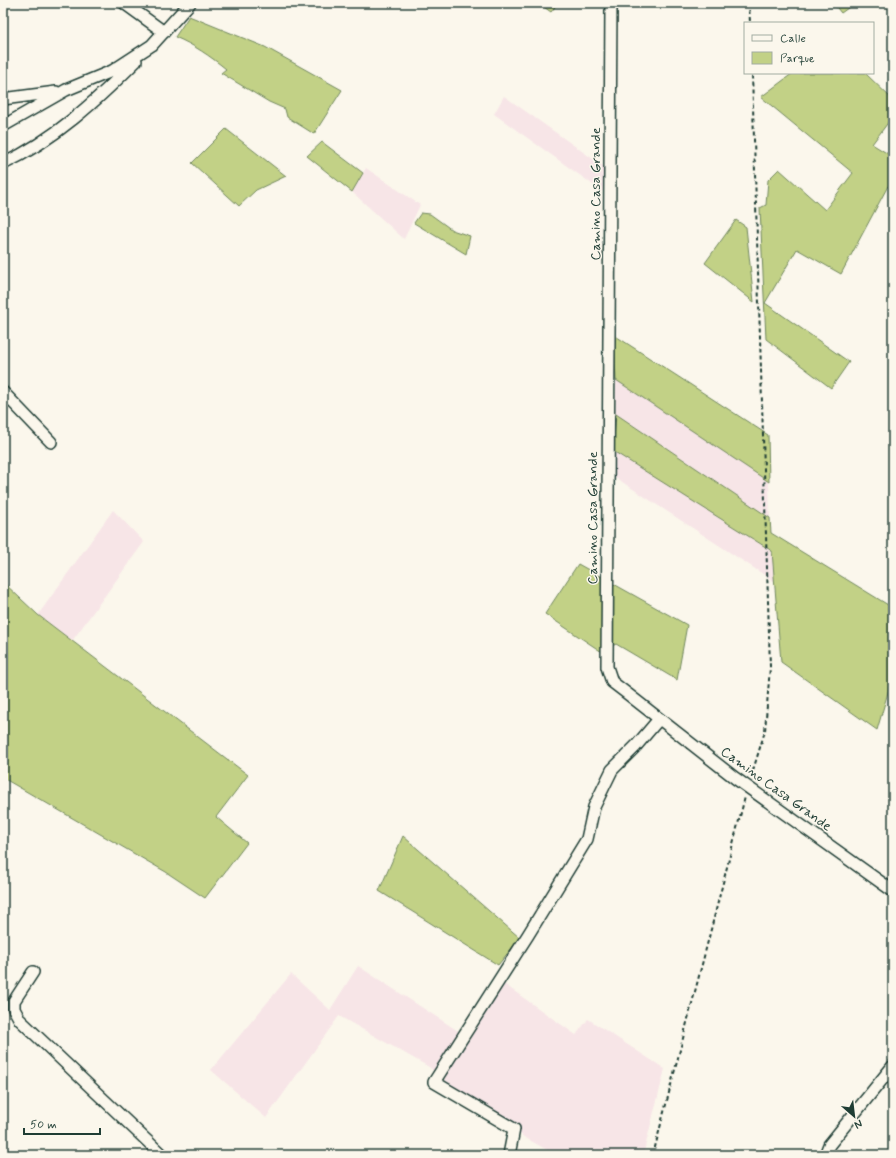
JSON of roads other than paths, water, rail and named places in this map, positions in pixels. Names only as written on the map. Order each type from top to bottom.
[{"type":"street","points":[[124,3],[164,32]]},
{"type":"street","points":[[3,164],[26,153],[66,125],[105,92],[152,45],[190,3]]},
{"type":"street","name":"Camino Casa Grande","points":[[611,3],[607,667],[612,682],[748,787],[893,891]]},
{"type":"street","points":[[3,126],[66,90],[112,71],[152,45]]},
{"type":"street","points":[[3,99],[66,90]]},
{"type":"street","points":[[3,392],[51,442]]},
{"type":"street","points":[[509,1155],[514,1129],[434,1082],[528,935],[587,839],[594,808],[612,770],[636,746],[659,718]]},
{"type":"street","points":[[33,972],[26,980],[14,1001],[14,1009],[20,1020],[162,1155]]},
{"type":"street","points":[[825,1155],[829,1145],[893,1066]]}]
